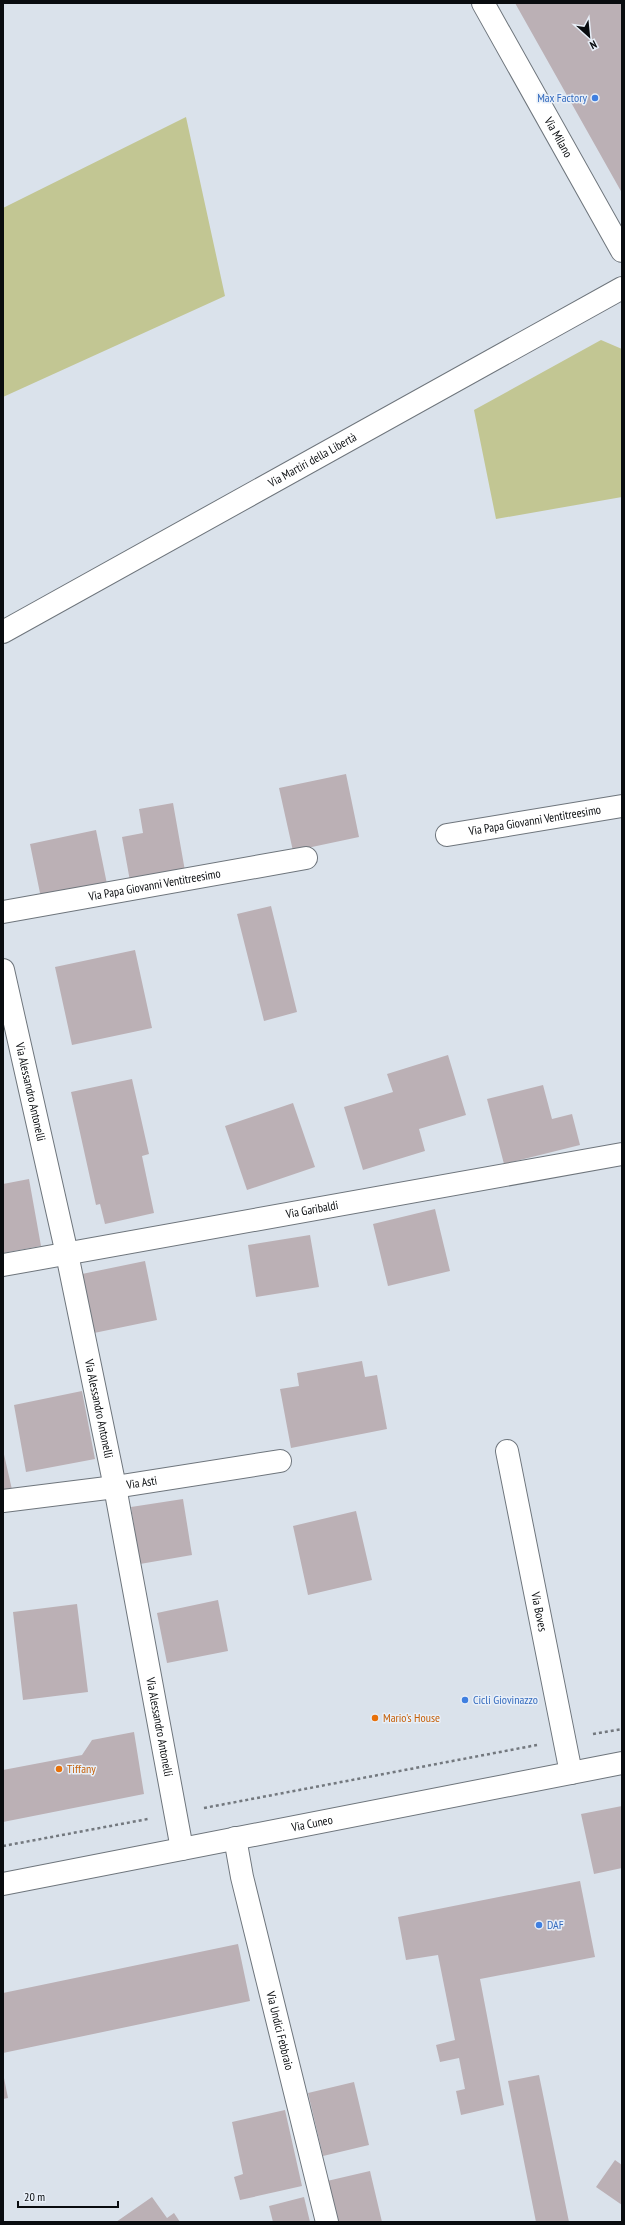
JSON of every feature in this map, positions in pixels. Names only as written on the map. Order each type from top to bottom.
[{"type":"street","name":"Via Milano","points":[[483,3],[622,251]]},
{"type":"street","name":"Via Martiri della Libertà","points":[[3,632],[622,288]]},
{"type":"street","name":"Via Papa Giovanni Ventitreesimo","points":[[447,835],[622,806]]},
{"type":"street","name":"Via Papa Giovanni Ventitreesimo","points":[[3,912],[306,858]]},
{"type":"street","name":"Via Alessandro Antonelli","points":[[3,970],[67,1254],[115,1487],[177,1814],[182,1848]]},
{"type":"street","name":"Via Garibaldi","points":[[3,1266],[622,1154]]},
{"type":"street","name":"Via Boves","points":[[507,1451],[566,1739],[571,1773]]},
{"type":"street","name":"Via Asti","points":[[3,1501],[115,1487],[280,1462]]},
{"type":"street","name":"Via Cuneo","points":[[3,1884],[622,1762]]},
{"type":"street","name":"Via Undici Febbraio","points":[[235,1838],[242,1877],[327,2222]]},
{"type":"path","points":[[3,1846],[622,1729]]},
{"type":"green space","points":[[186,117],[225,296],[3,397],[3,208]]},
{"type":"green space","points":[[601,340],[622,349],[622,497],[496,519],[474,410]]},
{"type":"building","name":"Max Factory","points":[[515,3],[622,3],[622,193]]},
{"type":"building","points":[[346,774],[359,837],[293,851],[279,788]]},
{"type":"building","points":[[173,803],[185,871],[130,881],[122,837],[143,833],[139,809]]},
{"type":"building","points":[[96,830],[107,884],[41,898],[30,844]]},
{"type":"building","points":[[271,906],[297,1012],[264,1021],[237,914]]},
{"type":"building","points":[[135,950],[152,1028],[72,1045],[55,967]]},
{"type":"building","points":[[448,1055],[466,1115],[419,1129],[425,1151],[363,1170],[344,1107],[393,1092],[387,1074]]},
{"type":"building","points":[[132,1079],[149,1154],[142,1156],[154,1213],[105,1224],[100,1204],[96,1205],[71,1092]]},
{"type":"building","points":[[543,1085],[552,1119],[572,1114],[580,1145],[504,1164],[487,1099]]},
{"type":"building","points":[[293,1103],[315,1167],[247,1190],[225,1126]]},
{"type":"building","points":[[29,1179],[41,1246],[3,1253],[3,1184]]},
{"type":"building","points":[[435,1209],[450,1271],[388,1286],[373,1224]]},
{"type":"building","points":[[310,1235],[319,1287],[256,1297],[248,1245]]},
{"type":"building","points":[[145,1261],[157,1320],[94,1333],[82,1274]]},
{"type":"building","points":[[362,1361],[365,1377],[377,1375],[387,1429],[291,1448],[280,1389],[299,1386],[297,1373]]},
{"type":"building","points":[[82,1391],[95,1459],[26,1472],[14,1405]]},
{"type":"building","points":[[3,1450],[13,1494],[3,1496]]},
{"type":"building","points":[[183,1499],[192,1555],[140,1564],[131,1507]]},
{"type":"building","points":[[356,1511],[372,1580],[308,1595],[293,1526]]},
{"type":"building","points":[[218,1600],[228,1651],[167,1663],[157,1613]]},
{"type":"building","points":[[77,1604],[88,1692],[23,1700],[13,1612]]},
{"type":"building","points":[[134,1732],[144,1794],[3,1822],[3,1770],[82,1755],[92,1740]]},
{"type":"building","points":[[622,1806],[622,1868],[594,1874],[581,1814]]},
{"type":"building","points":[[580,1881],[595,1957],[480,1979],[504,2105],[461,2115],[456,2091],[465,2089],[459,2058],[440,2062],[436,2045],[455,2040],[438,1955],[406,1960],[398,1917]]},
{"type":"building","points":[[238,1944],[250,2001],[3,2053],[3,1993]]},
{"type":"building","points":[[3,2073],[8,2098],[3,2099]]},
{"type":"building","points":[[539,2075],[569,2222],[536,2222],[508,2081]]},
{"type":"building","points":[[354,2082],[369,2145],[323,2156],[308,2093]]},
{"type":"building","points":[[285,2110],[302,2186],[240,2200],[234,2177],[243,2174],[232,2122]]},
{"type":"building","points":[[615,2160],[622,2165],[622,2205],[596,2187]]},
{"type":"building","points":[[370,2171],[382,2222],[337,2222],[327,2181]]},
{"type":"building","points":[[152,2197],[167,2218],[174,2213],[180,2222],[116,2222]]},
{"type":"building","points":[[304,2197],[310,2222],[273,2222],[269,2206]]},
{"type":"place","name":"Max Factory","points":[[595,98]]},
{"type":"place","name":"Cicli Giovinazzo","points":[[465,1700]]},
{"type":"place","name":"Mario's House","points":[[375,1718]]},
{"type":"place","name":"Tiffany","points":[[59,1769]]},
{"type":"place","name":"DAF","points":[[539,1925]]}]
